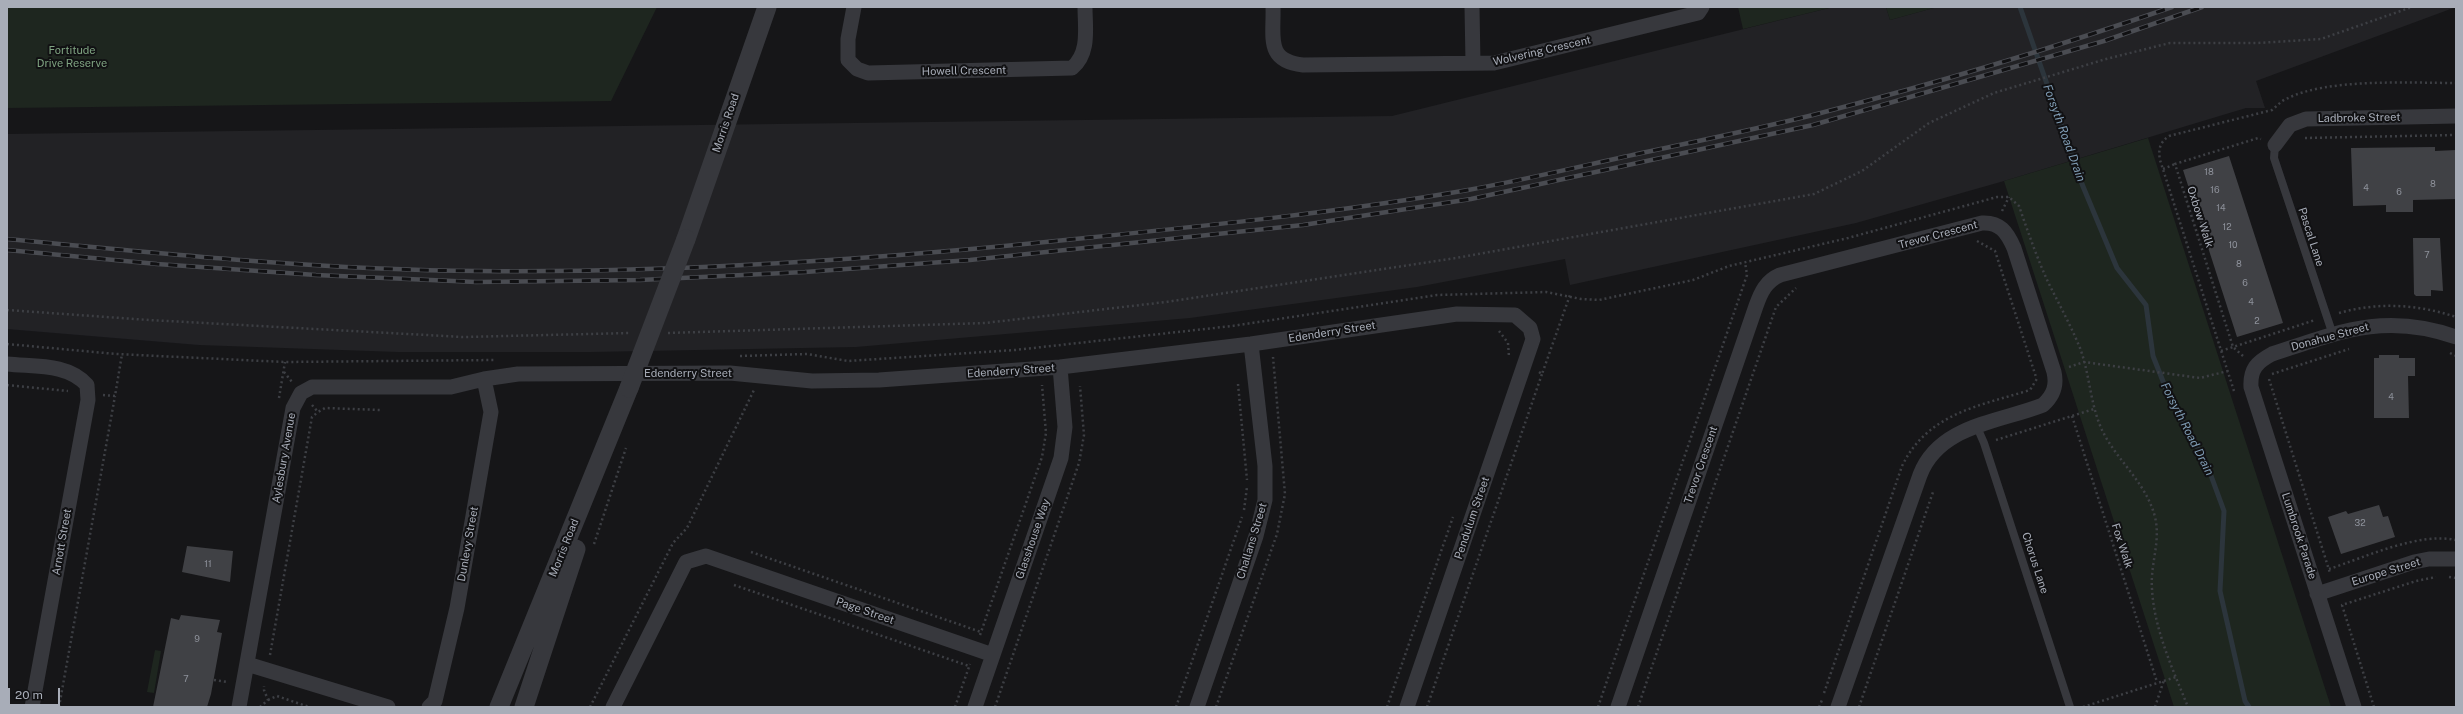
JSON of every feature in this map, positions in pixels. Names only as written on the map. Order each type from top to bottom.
[{"type":"street","name":"Morris Road","points":[[686,239],[760,7]]},
{"type":"street","name":"Morris Road","points":[[499,707],[629,388],[686,239],[767,7]]},
{"type":"street","name":"Howell Crescent","points":[[854,7],[848,39],[848,60],[857,69],[868,73],[1072,68],[1082,58],[1085,44],[1085,7]]},
{"type":"street","name":"Wolvering Crescent","points":[[1273,7],[1275,51],[1280,59],[1303,65],[1473,63],[1508,60],[1698,14],[1702,7]]},
{"type":"street","points":[[1472,7],[1473,63]]},
{"type":"street","name":"Ladbroke Street","points":[[2275,145],[2290,125],[2306,118],[2456,116]]},
{"type":"street","name":"Trevor Crescent","points":[[1618,707],[1764,286],[1773,278],[1982,223],[1999,225],[2014,248],[2056,382],[2053,394],[2043,405],[1952,436],[1935,449],[1923,466],[1838,707]]},
{"type":"street","name":"Edenderry Street","points":[[484,379],[518,374],[730,373],[812,381],[1060,374],[1234,346],[1457,314],[1510,313],[1521,318],[1530,328]]},
{"type":"street","name":"Donahue Street","points":[[2255,365],[2272,354],[2333,335],[2384,324],[2420,327],[2456,337]]},
{"type":"street","name":"Pendulum Street","points":[[1407,707],[1524,368],[1533,339],[1530,328]]},
{"type":"street","name":"Challans Street","points":[[1197,707],[1256,536],[1265,500],[1265,466],[1251,344]]},
{"type":"street","name":"Arnott Street","points":[[7,364],[64,369],[74,373],[87,384],[88,400],[32,707]]},
{"type":"street","name":"Lumbrook Parade","points":[[2255,365],[2250,378],[2251,387],[2354,707]]},
{"type":"street","name":"Glasshouse Way","points":[[975,707],[1061,458],[1065,427],[1060,374]]},
{"type":"street","name":"Aylesbury Avenue","points":[[240,707],[293,408],[297,397],[304,390],[312,387],[451,387],[484,379]]},
{"type":"street","name":"Dunlevy Street","points":[[429,707],[434,701],[457,608],[491,412],[484,379]]},
{"type":"street","name":"Morris Road","points":[[524,707],[629,388]]},
{"type":"street","name":"Page Street","points":[[613,707],[686,562],[706,556],[993,655]]},
{"type":"street","name":"Europe Street","points":[[2317,594],[2414,562],[2443,558],[2456,560]]},
{"type":"street","points":[[247,664],[388,707]]},
{"type":"lane","name":"Pascal Lane","points":[[2275,145],[2274,158],[2333,335]]},
{"type":"lane","name":"Chorus Lane","points":[[1977,427],[1984,443],[2070,707]]},
{"type":"path","points":[[663,333],[985,323],[1158,303],[1456,258],[1814,194],[1862,171],[1929,123],[1994,92],[2106,59],[2170,43],[2258,43],[2321,39],[2412,7]]},
{"type":"path","points":[[2235,394],[2163,169],[2159,152],[2162,141],[2169,136],[2272,110],[2285,99],[2299,94],[2352,84],[2456,83]]},
{"type":"path","points":[[2301,138],[2456,135]]},
{"type":"path","points":[[2163,169],[2258,138],[2275,145]]},
{"type":"path","name":"Oxbow Walk","points":[[2175,164],[2233,347]]},
{"type":"path","points":[[737,356],[807,354],[848,360],[878,360],[1015,350],[1232,326],[1437,295],[1546,292],[1570,295],[1581,299],[1599,300],[1693,280],[1714,271],[1745,262],[1848,238],[1996,197],[2009,197],[2019,206],[2045,274],[2084,362],[2094,408],[2110,446],[2138,479],[2155,517],[2157,552],[2152,587],[2153,603],[2176,677],[2188,707]]},
{"type":"path","points":[[1976,240],[1995,251],[2036,377]]},
{"type":"path","points":[[1598,707],[1747,275],[1745,262]]},
{"type":"path","points":[[1638,707],[1776,307],[1798,287]]},
{"type":"path","points":[[1427,707],[1570,295]]},
{"type":"path","points":[[7,310],[149,320],[463,337],[639,333]]},
{"type":"path","points":[[1232,326],[1234,346]]},
{"type":"path","points":[[1497,329],[1508,343],[1509,355],[1507,362],[1542,374]]},
{"type":"path","points":[[7,344],[122,354],[285,362],[499,359]]},
{"type":"path","points":[[2222,351],[2233,347],[2255,365]]},
{"type":"path","points":[[2352,348],[2268,376],[2374,707]]},
{"type":"path","points":[[2444,351],[2456,356]]},
{"type":"path","points":[[1253,359],[1281,355]]},
{"type":"path","points":[[590,707],[673,543],[686,528],[746,408],[756,386],[760,356]]},
{"type":"path","points":[[2084,362],[2200,378],[2228,372]]},
{"type":"path","points":[[955,707],[1042,457],[1046,433],[1042,383],[1060,374]]},
{"type":"path","points":[[1176,707],[1245,508],[1247,482],[1237,377]]},
{"type":"path","points":[[7,385],[68,391]]},
{"type":"path","points":[[59,707],[115,396]]},
{"type":"path","points":[[1984,443],[2094,408]]},
{"type":"path","points":[[268,700],[264,690],[266,670],[312,418],[318,412]]},
{"type":"path","name":"Fox Walk","points":[[2072,416],[2157,682]]},
{"type":"path","points":[[1859,707],[1934,489]]},
{"type":"path","points":[[1387,707],[1455,512]]},
{"type":"path","points":[[2329,569],[2410,543],[2442,538],[2456,540]]},
{"type":"path","points":[[751,552],[982,632]]},
{"type":"path","points":[[2342,605],[2416,580],[2440,576]]},
{"type":"path","points":[[2445,577],[2456,578]]},
{"type":"path","points":[[734,585],[969,666]]},
{"type":"path","points":[[2083,707],[2176,677]]},
{"type":"path","points":[[214,680],[227,682]]},
{"type":"path","points":[[2155,707],[2164,680]]},
{"type":"path","points":[[260,707],[268,700],[277,696],[309,707]]},
{"type":"shaded area","points":[[1833,7],[1886,7],[1890,20],[1937,7],[2456,7],[2256,81],[2265,108],[2246,108],[2004,181],[1856,223],[1570,285],[1565,259],[1417,287],[1190,318],[856,347],[591,352],[398,352],[199,345],[7,329],[7,134],[1392,116]]},
{"type":"green space","name":"Fortitude Drive Reserve","points":[[7,7],[657,7],[611,101],[7,108]]},
{"type":"green space","points":[[1738,7],[1833,7],[1743,29]]},
{"type":"green space","points":[[1886,7],[1937,7],[1890,20]]},
{"type":"green space","points":[[2148,138],[2331,707],[2174,707],[2004,181]]},
{"type":"green space","points":[[155,650],[161,651],[154,693],[147,692]]},
{"type":"building","points":[[2435,147],[2435,151],[2456,150],[2456,199],[2413,200],[2413,212],[2386,212],[2386,205],[2353,206],[2351,148]]},
{"type":"building","points":[[2229,156],[2283,323],[2237,337],[2183,170]]},
{"type":"building","points":[[2413,238],[2440,238],[2443,291],[2431,290],[2431,296],[2416,296],[2414,294]]},
{"type":"building","points":[[2379,355],[2399,355],[2399,358],[2415,358],[2415,376],[2408,376],[2409,418],[2374,418],[2374,358],[2379,358]]},
{"type":"building","points":[[2379,505],[2383,517],[2388,516],[2395,537],[2341,554],[2328,517],[2346,511],[2348,514]]},
{"type":"building","points":[[187,546],[233,551],[230,582],[182,572]]},
{"type":"building","points":[[181,615],[220,620],[217,632],[222,633],[211,694],[207,707],[153,707],[171,618],[179,620]]},
{"type":"waterway","name":"Forsyth Road Drain","points":[[2020,7],[2082,184],[2117,268],[2146,305],[2153,356],[2170,399],[2206,462],[2224,511],[2220,591],[2245,701],[2249,707]]},
{"type":"railway","points":[[7,239],[243,260],[362,268],[556,271],[707,267],[859,258],[1010,246],[1181,228],[1373,205],[1468,190],[1740,132],[1813,115],[1949,78],[2083,37],[2172,7]]},
{"type":"railway","points":[[7,250],[157,264],[316,275],[476,282],[640,280],[805,272],[970,260],[1303,225],[1471,199],[1813,125],[2104,41],[2202,7]]}]
